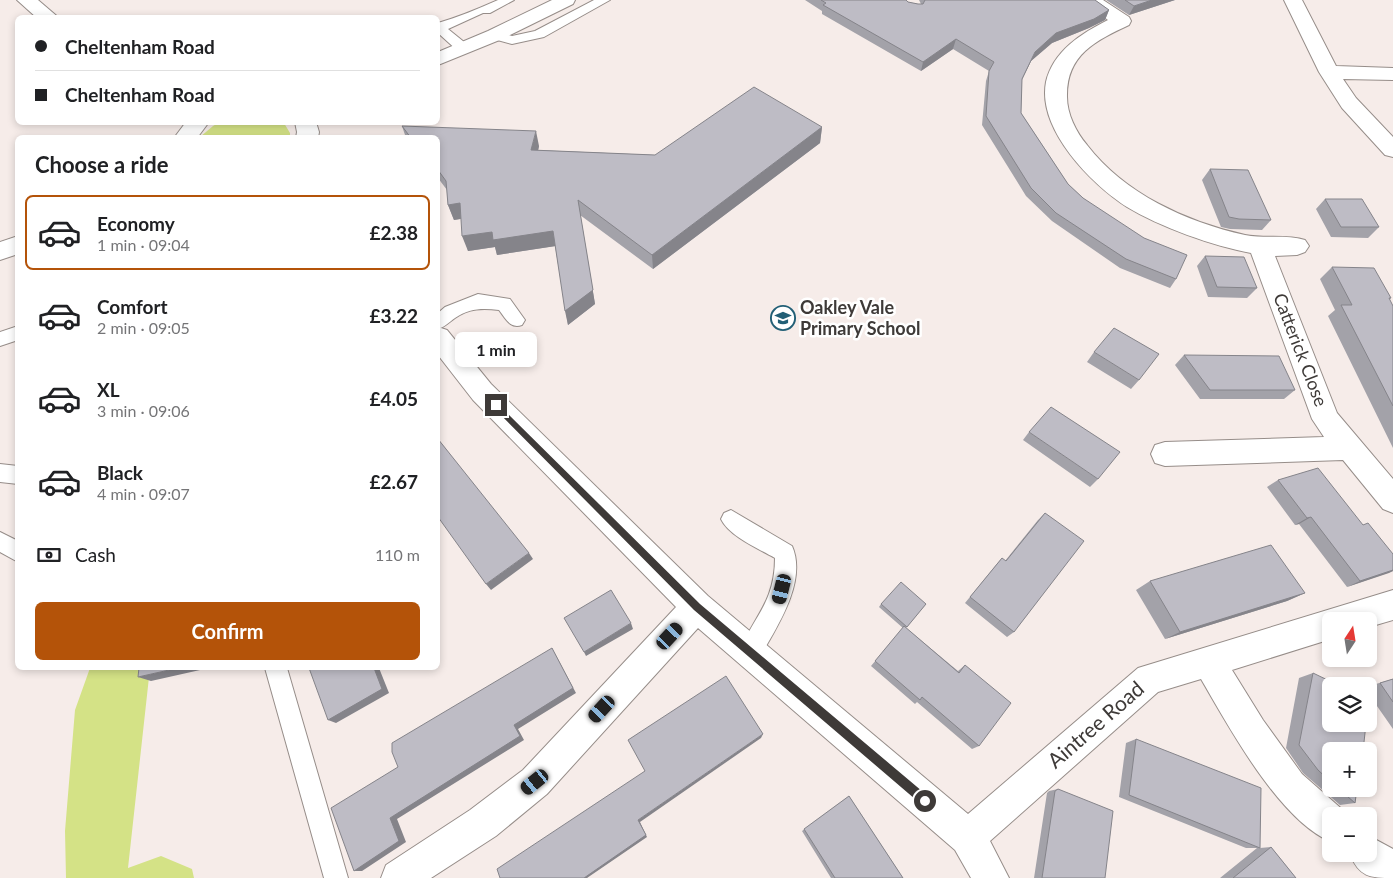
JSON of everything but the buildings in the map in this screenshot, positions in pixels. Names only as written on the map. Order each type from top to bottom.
[{"type":"street","points":[[26,0],[46,15]]},
{"type":"street","points":[[440,58],[496,35],[566,0]]},
{"type":"street","points":[[1091,0],[1122,21],[1098,33],[1078,47],[1064,63],[1058,77],[1059,114],[1073,143],[1103,176],[1136,202],[1177,222],[1237,242],[1260,246],[1296,246]]},
{"type":"street","points":[[1293,0],[1329,72],[1349,104],[1393,150]]},
{"type":"street","points":[[1329,72],[1393,74]]},
{"type":"street","points":[[0,251],[15,246]]},
{"type":"street","name":"Catterick Close","points":[[1260,246],[1326,419],[1393,500]]},
{"type":"street","points":[[440,344],[447,367],[482,392],[697,607],[968,837],[991,878]]},
{"type":"street","points":[[1165,454],[1351,448]]},
{"type":"street","points":[[1369,612],[1393,605]]},
{"type":"street","points":[[399,878],[483,823],[535,782],[697,607]]},
{"type":"street","name":"Aintree Road","points":[[968,837],[1149,679],[1322,627]]},
{"type":"street","points":[[1208,661],[1251,732],[1290,786],[1322,816]]},
{"type":"street","points":[[1377,860],[1393,871]]},
{"type":"lane","points":[[440,27],[508,0]]},
{"type":"lane","points":[[496,35],[512,40],[540,34],[604,0]]},
{"type":"lane","points":[[440,30],[464,49]]},
{"type":"lane","points":[[440,320],[451,312],[478,300],[504,304],[516,320]]},
{"type":"lane","points":[[0,340],[15,334]]},
{"type":"lane","points":[[0,473],[15,475]]},
{"type":"lane","points":[[730,519],[754,536],[785,553],[786,573],[779,604],[750,652]]},
{"type":"lane","points":[[0,541],[15,551]]},
{"type":"lane","points":[[277,670],[336,878]]},
{"type":"green space","points":[[285,125],[290,135],[202,135],[213,126]]},
{"type":"green space","points":[[89,670],[150,670],[128,868],[161,856],[192,869],[194,878],[66,878],[65,831],[75,710]]},
{"type":"place","name":"Oakley Vale Primary School","points":[[783,318]]},
{"type":"route","points":[[496,405],[697,607],[925,801]]}]
